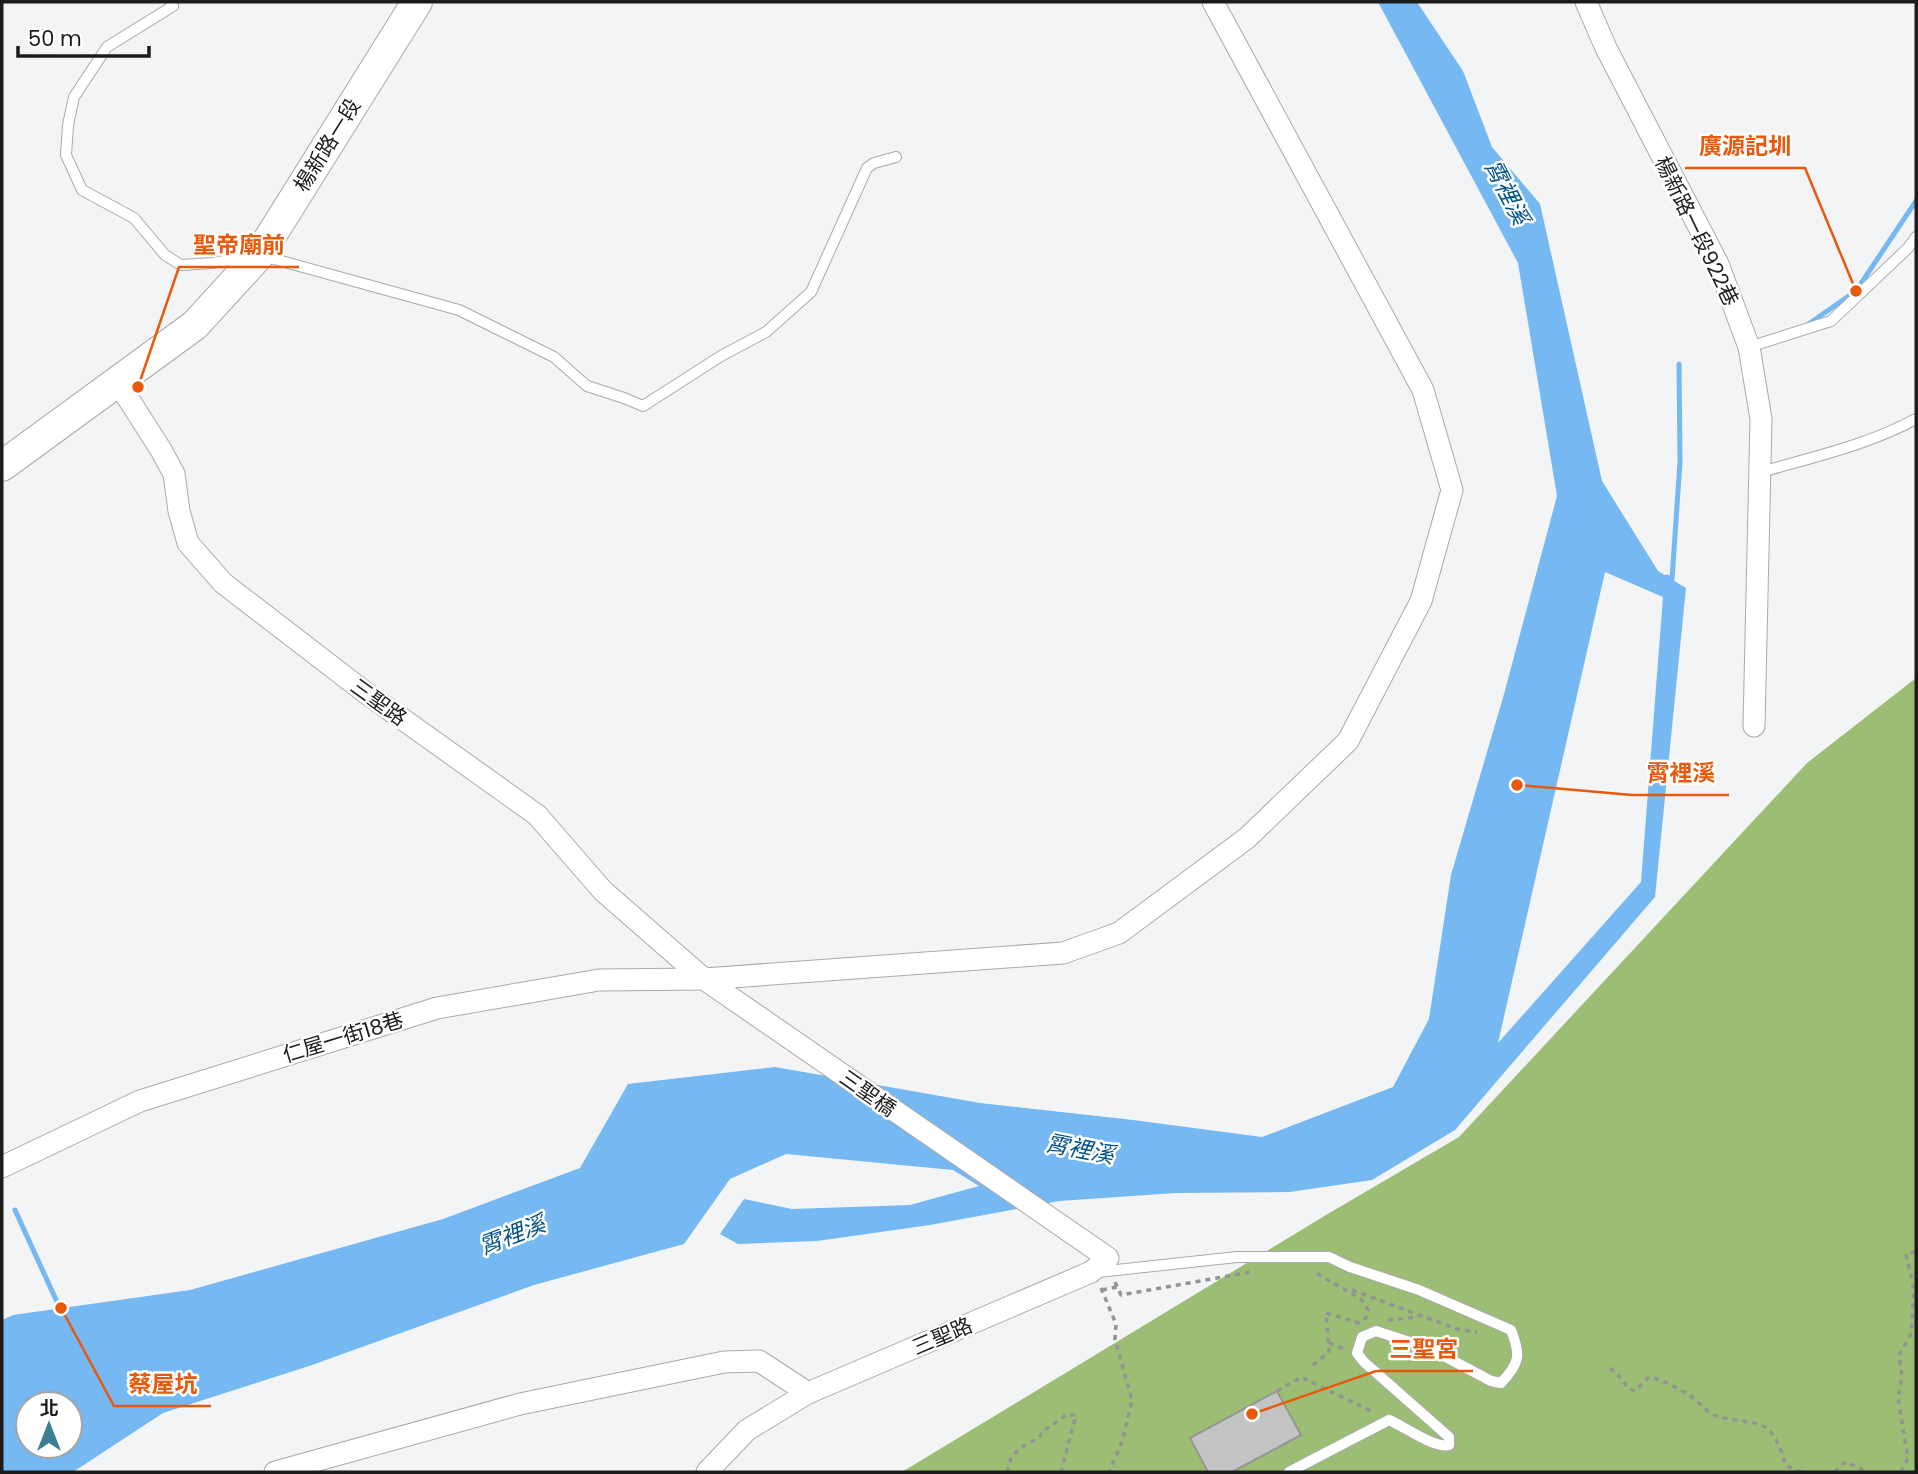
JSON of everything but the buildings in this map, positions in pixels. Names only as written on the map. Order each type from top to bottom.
[{"type":"main road","name":"楊新路一段","points":[[2,466],[195,325],[259,255],[417,2]]},
{"type":"street","name":"仁屋一街18巷","points":[[2,1167],[140,1101],[437,1008],[599,980],[704,979],[1063,953],[1119,933],[1247,838],[1348,741],[1421,601],[1452,490],[1423,390],[1213,2]]},
{"type":"street","name":"楊新路一段922巷","points":[[1586,2],[1606,48],[1718,264],[1749,347],[1761,419],[1754,726]]},
{"type":"street","name":"三聖路","points":[[117,381],[174,474],[179,511],[188,543],[223,583],[366,693],[537,815],[603,891],[704,979]]},
{"type":"street","name":"三聖橋","points":[[704,979],[1108,1258],[1104,1277]]},
{"type":"street","name":"三聖路","points":[[707,1472],[747,1430],[808,1393],[1104,1277]]},
{"type":"street","points":[[275,1472],[520,1404],[724,1362],[759,1360],[808,1393]]},
{"type":"lane","points":[[171,2],[173,6],[107,47],[74,97],[68,125],[66,155],[82,190],[134,218],[165,255],[181,265],[259,255],[459,310],[554,357],[587,386],[643,407],[721,356],[766,332],[811,292],[867,168],[874,163],[896,157]]},
{"type":"lane","points":[[1749,347],[1831,321],[1908,248],[1916,237]]},
{"type":"lane","points":[[1761,472],[1847,447],[1896,430],[1916,419]]},
{"type":"lane","points":[[1104,1277],[1237,1257],[1329,1257],[1350,1267],[1419,1290],[1511,1330],[1519,1350],[1514,1370],[1502,1383],[1491,1381],[1430,1349],[1376,1331],[1362,1337],[1357,1353],[1364,1362],[1449,1437],[1449,1445],[1444,1447],[1435,1444],[1389,1420],[1289,1472]]},
{"type":"path","points":[[1901,1472],[1908,1458],[1898,1398],[1902,1376],[1899,1355],[1911,1334],[1914,1290],[1906,1254],[1916,1252]]},
{"type":"path","points":[[1308,1269],[1361,1299],[1368,1310],[1366,1318],[1359,1323],[1326,1313],[1329,1352],[1313,1366]]},
{"type":"path","points":[[1104,1277],[1117,1287],[1121,1295],[1262,1270]]},
{"type":"path","points":[[1104,1277],[1117,1287]]},
{"type":"path","points":[[1104,1277],[1116,1324],[1115,1339],[1132,1400],[1122,1442],[1109,1472]]},
{"type":"path","points":[[1343,1287],[1457,1329],[1484,1332],[1511,1330]]},
{"type":"path","points":[[1610,1368],[1627,1388],[1635,1391],[1649,1377],[1659,1379],[1692,1397],[1711,1414],[1738,1422],[1756,1423],[1767,1428],[1779,1444],[1786,1466],[1802,1472]]},
{"type":"path","points":[[1277,1391],[1301,1377],[1389,1420]]},
{"type":"path","points":[[1007,1472],[1011,1458],[1020,1448],[1039,1438],[1042,1432],[1066,1415],[1076,1415],[1061,1472]]},
{"type":"path","points":[[1835,1472],[1840,1465],[1847,1462],[1863,1472]]},
{"type":"green space","points":[[1916,678],[1916,1472],[902,1472],[1459,1137],[1807,763]]},
{"type":"water","name":"霄裡溪","points":[[1378,2],[1417,2],[1463,71],[1492,147],[1540,204],[1602,481],[1658,571],[1686,588],[1655,897],[1455,1130],[1372,1180],[1290,1192],[1176,1193],[1059,1201],[930,1225],[817,1241],[738,1244],[720,1234],[744,1199],[792,1209],[910,1205],[979,1186],[953,1170],[786,1154],[730,1179],[684,1244],[534,1285],[312,1365],[163,1413],[73,1472],[2,1472],[2,1320],[13,1315],[190,1290],[443,1219],[580,1168],[628,1084],[775,1067],[980,1103],[1262,1137],[1393,1087],[1429,1019],[1451,875],[1504,694],[1557,496],[1518,263]],"holes":[[[1605,572],[1663,597],[1641,882],[1498,1043]]]},
{"type":"waterway","points":[[1807,325],[1856,291],[1916,201]]},
{"type":"waterway","points":[[1667,577],[1672,579],[1680,462],[1679,364]]},
{"type":"waterway","points":[[15,1210],[63,1315]]},
{"type":"place","name":"廣源記圳","points":[[1856,291]]},
{"type":"place","name":"聖帝廟前","points":[[138,387]]},
{"type":"place","name":"霄裡溪","points":[[1517,785]]},
{"type":"place","name":"蔡屋坑","points":[[61,1308]]},
{"type":"place","name":"三聖宮","points":[[1252,1414]]}]
